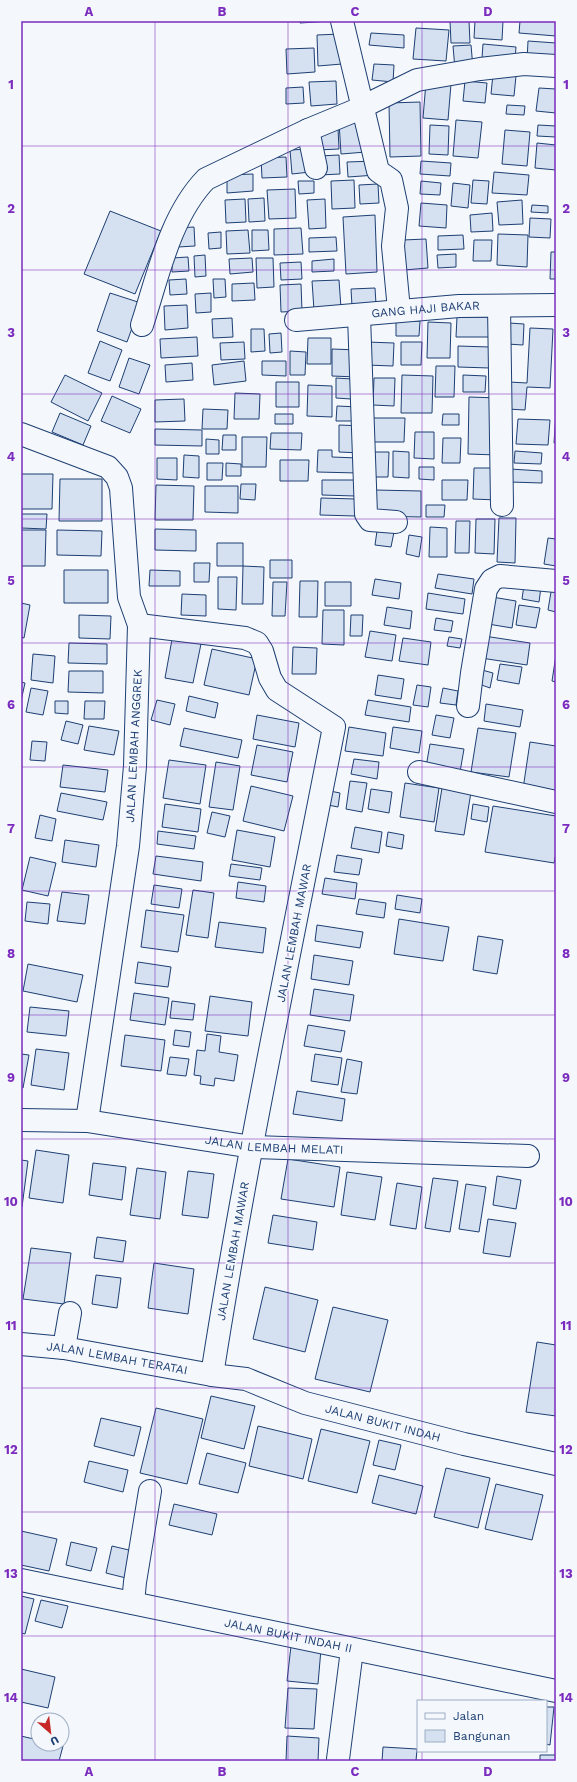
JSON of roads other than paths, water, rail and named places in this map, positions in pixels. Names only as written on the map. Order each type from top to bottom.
[{"type":"street","points":[[342,21],[364,106],[378,171],[391,180],[397,208],[392,246],[399,310]]},
{"type":"street","points":[[142,325],[175,226],[198,187],[206,179],[417,80],[480,69],[524,64],[556,66]]},
{"type":"street","points":[[308,130],[316,168]]},
{"type":"street","name":"GANG HAJI BAKAR","points":[[296,320],[359,316],[399,310],[459,306],[556,305]]},
{"type":"street","points":[[499,306],[502,505]]},
{"type":"street","points":[[359,316],[366,514],[370,520],[396,522]]},
{"type":"street","name":"JALAN LEMBAH ANGGREK","points":[[21,434],[108,467],[118,477],[129,597],[139,625],[135,766],[128,846],[87,1121]]},
{"type":"street","points":[[468,706],[486,589],[492,580],[500,576],[556,581]]},
{"type":"street","name":"JALAN LEMBAH MAWAR","points":[[139,625],[245,638],[257,643],[262,651],[270,678],[277,690],[334,727],[252,1147],[212,1375]]},
{"type":"street","points":[[419,772],[556,802]]},
{"type":"street","name":"JALAN LEMBAH MELATI","points":[[21,1120],[87,1121],[252,1147],[528,1156]]},
{"type":"street","points":[[64,1348],[70,1313]]},
{"type":"street","name":"JALAN LEMBAH TERATAI","points":[[21,1344],[64,1348],[212,1375]]},
{"type":"street","name":"JALAN BUKIT INDAH","points":[[212,1375],[246,1379],[305,1403],[464,1444],[556,1464]]},
{"type":"street","points":[[133,1603],[150,1491]]},
{"type":"street","name":"JALAN BUKIT INDAH II","points":[[21,1580],[352,1650],[556,1691]]},
{"type":"street","points":[[338,1759],[352,1650]]}]
